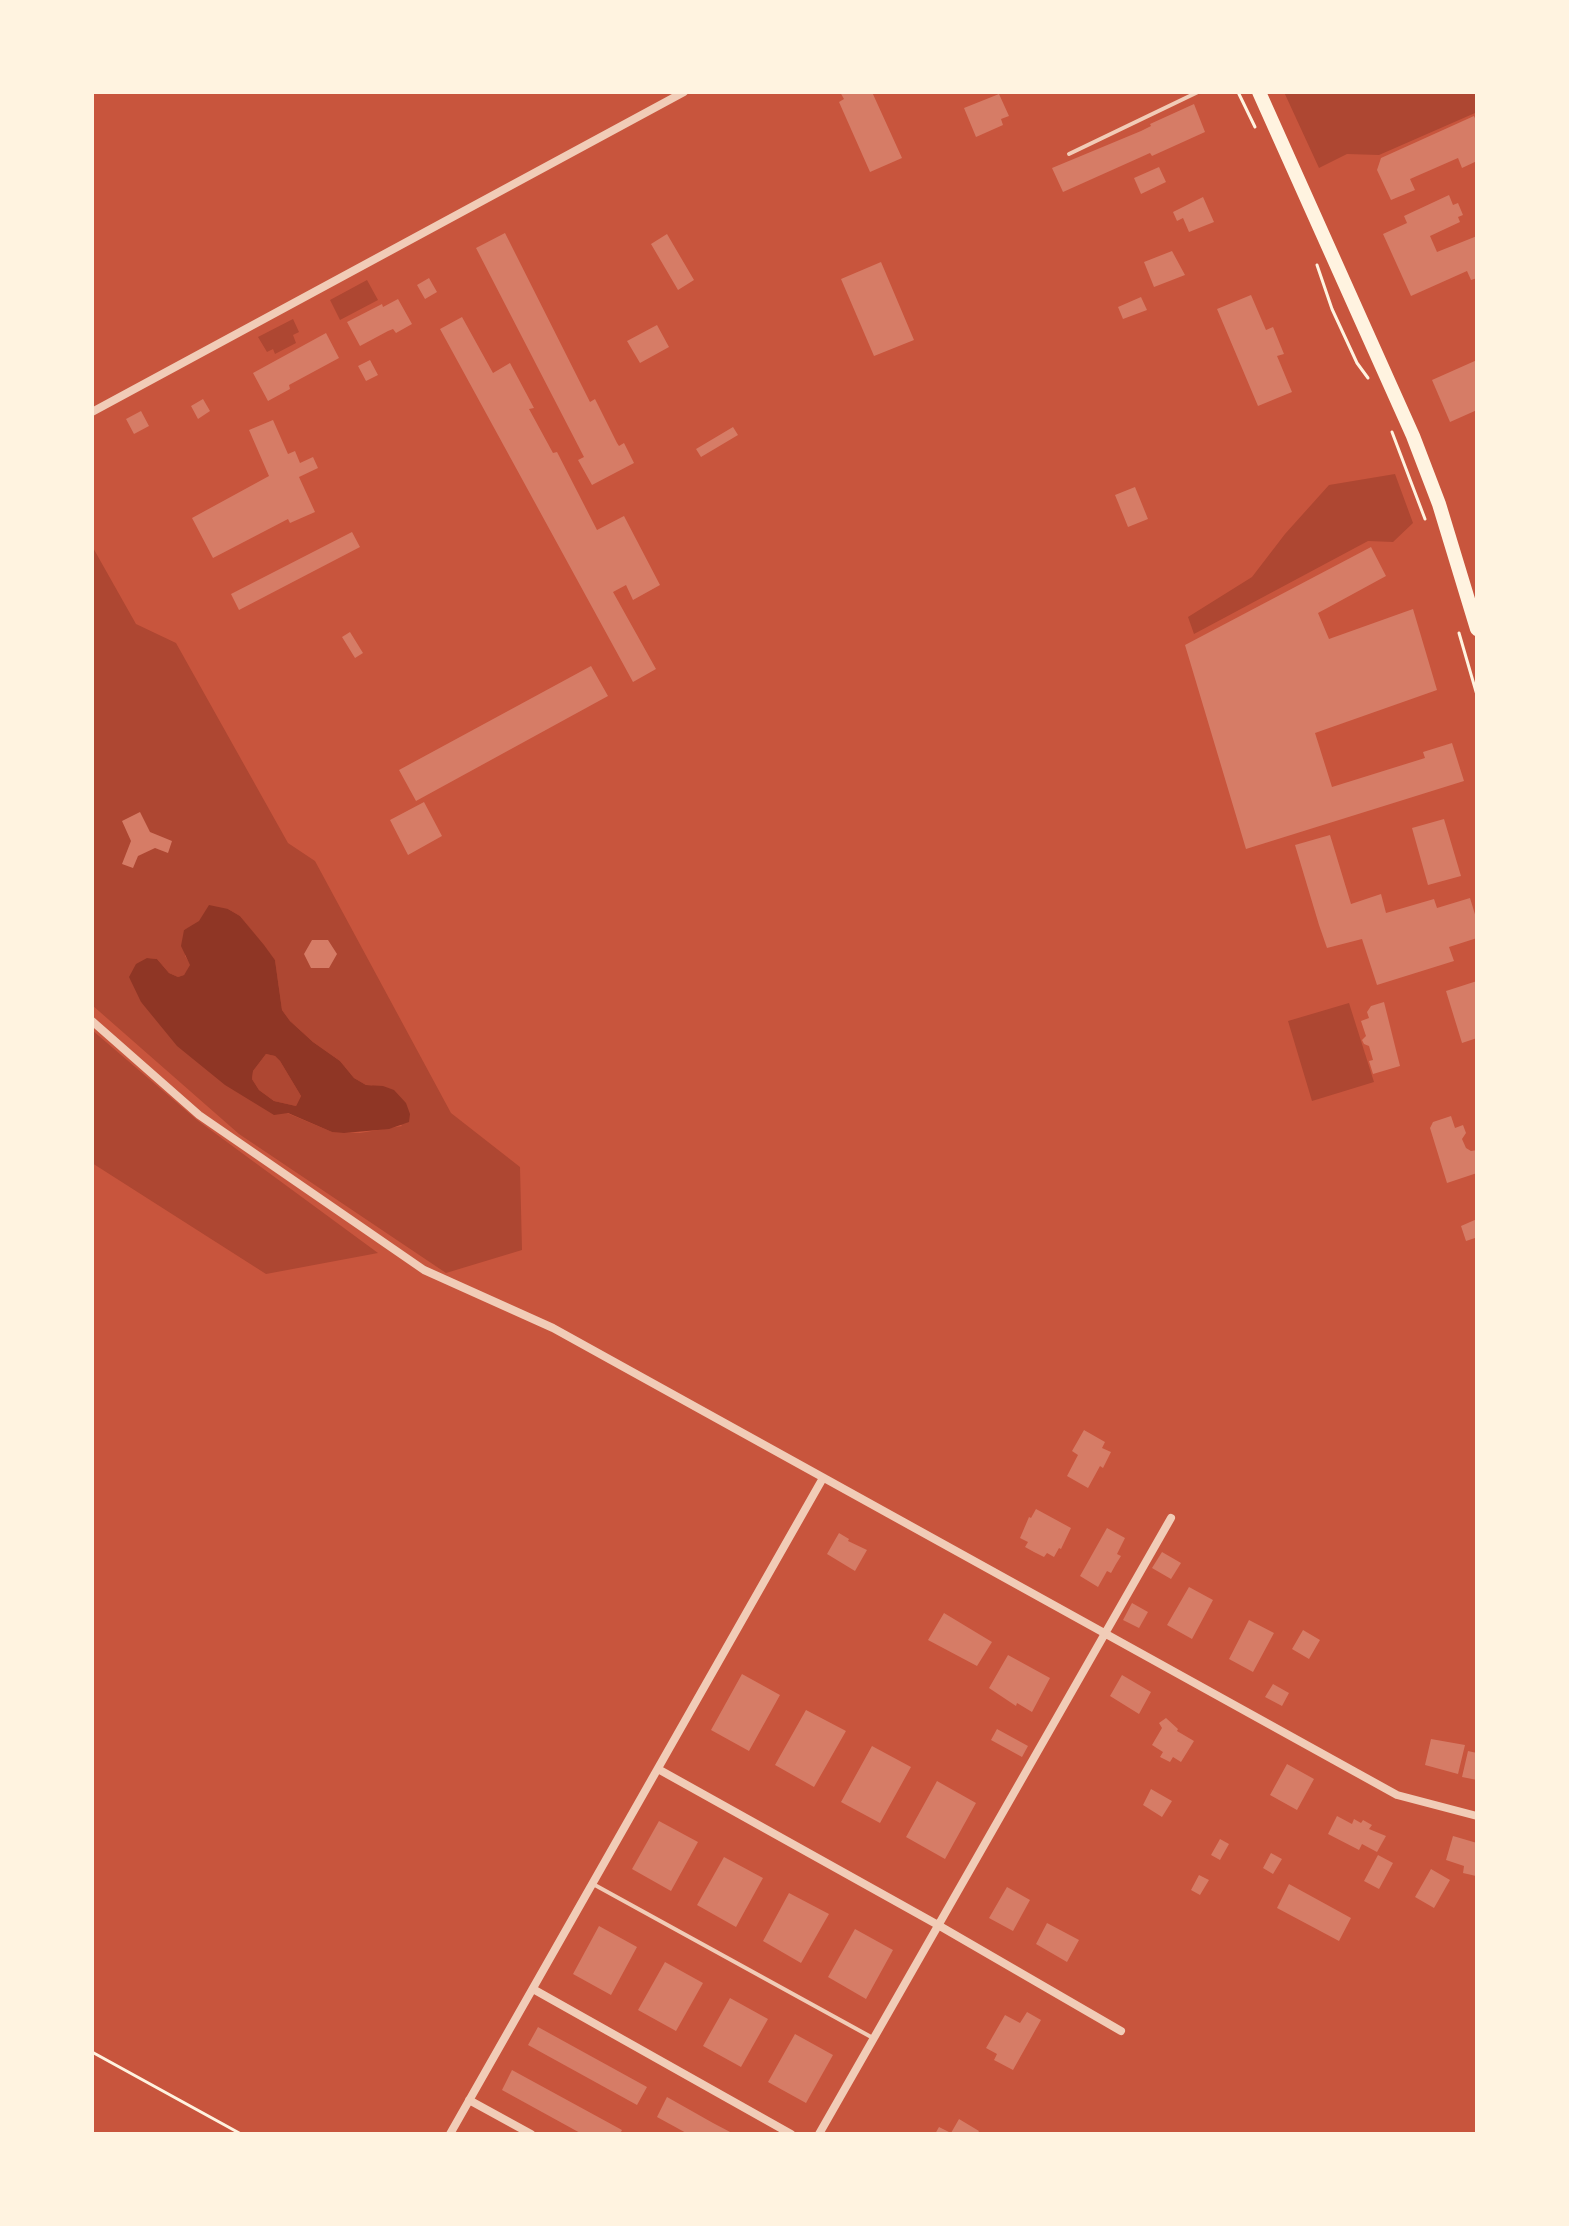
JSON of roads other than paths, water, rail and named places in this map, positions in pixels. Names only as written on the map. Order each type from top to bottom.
[{"type":"main road","points":[[1259,92],[1413,436],[1439,504],[1477,629]]},
{"type":"street","points":[[92,412],[684,92]]},
{"type":"street","points":[[92,1021],[199,1115],[424,1270],[553,1328],[1397,1795],[1477,1816]]},
{"type":"street","points":[[450,2134],[823,1478]]},
{"type":"street","points":[[819,2134],[1171,1518]]},
{"type":"street","points":[[658,1769],[1121,2031]]},
{"type":"street","points":[[533,1989],[791,2134]]},
{"type":"street","points":[[469,2100],[531,2134]]},
{"type":"lane","points":[[1069,154],[1198,92]]},
{"type":"lane","points":[[593,1884],[873,2038]]}]
